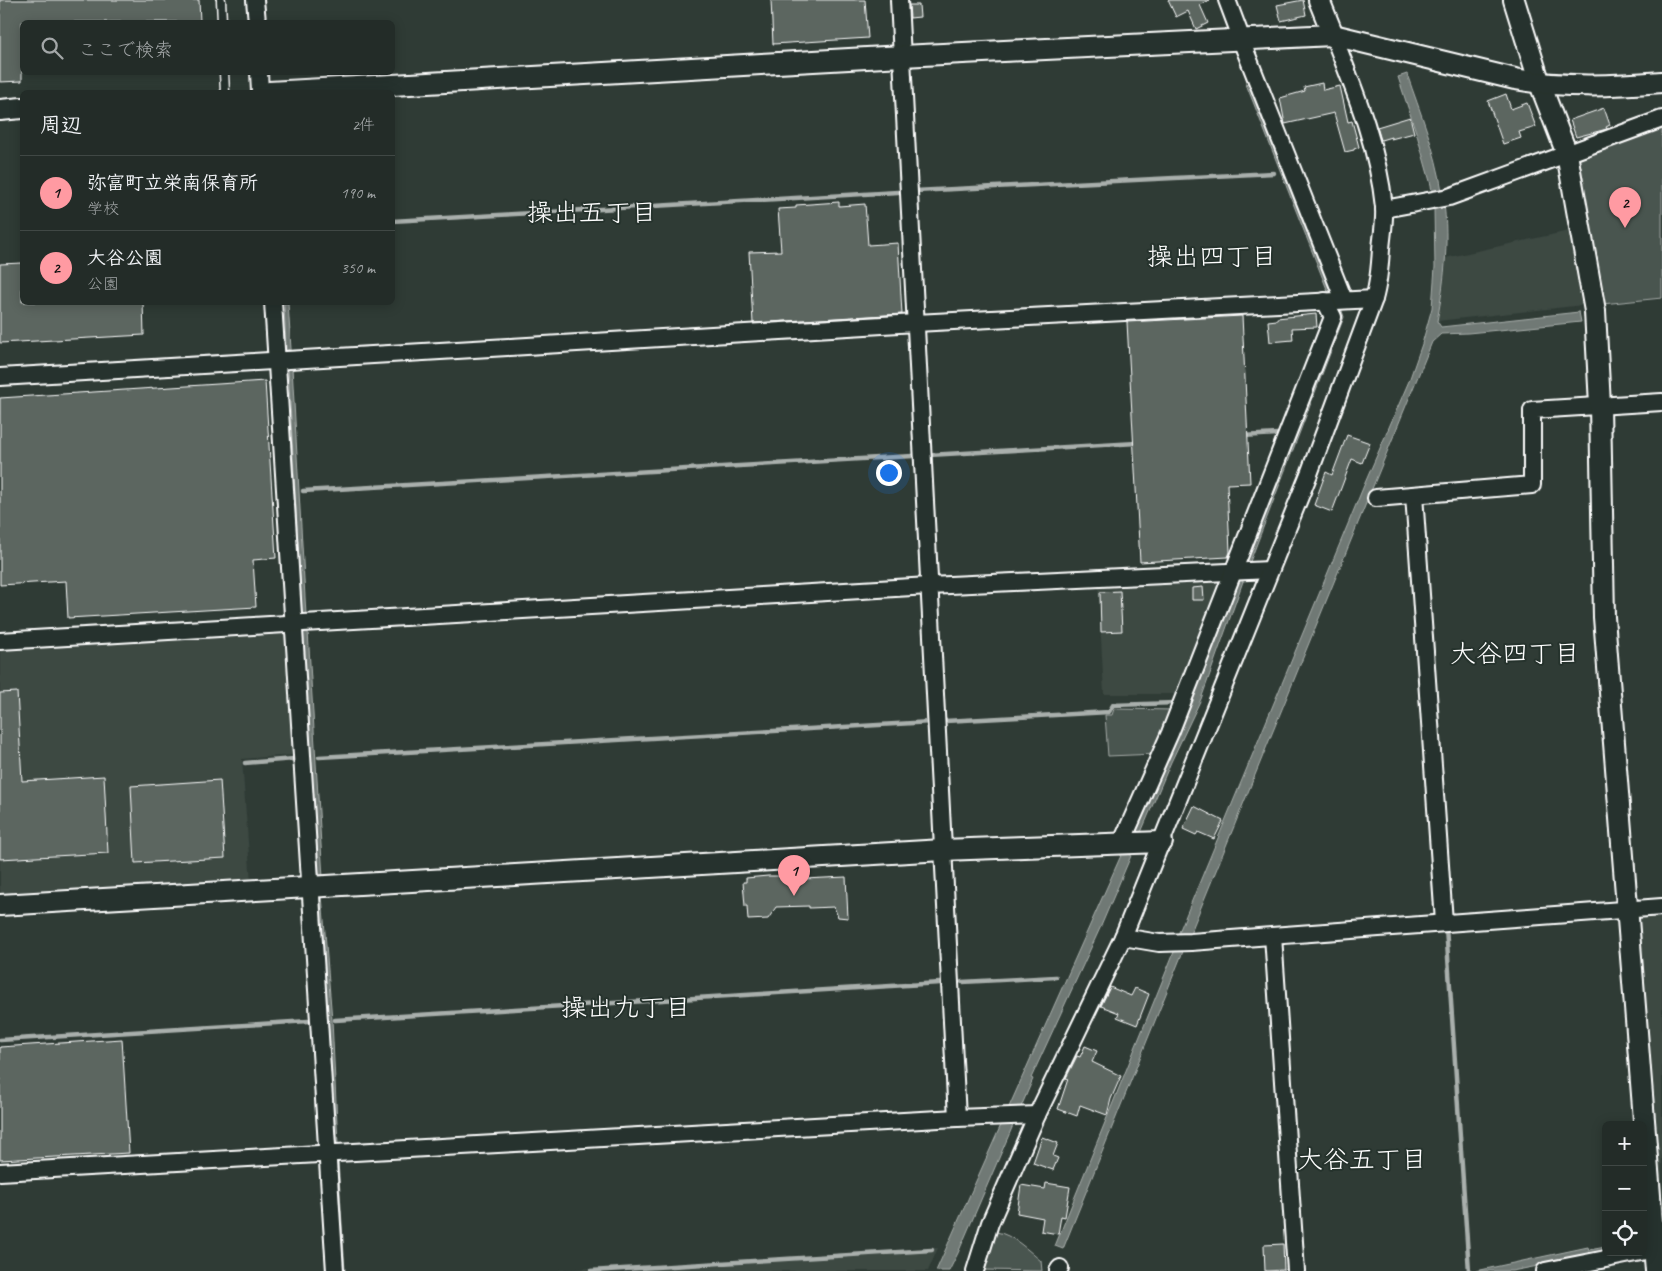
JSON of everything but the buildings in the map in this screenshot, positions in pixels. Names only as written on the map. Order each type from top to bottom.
[{"type":"street","points":[[255,0],[256,20]]},
{"type":"street","points":[[899,0],[957,1118]]},
{"type":"street","points":[[1226,0],[1237,40],[1344,300]]},
{"type":"street","points":[[975,1271],[990,1223],[1037,1115],[1123,937],[1162,842],[1262,570],[1309,474],[1378,286],[1384,209],[1379,176],[1370,135],[1319,0]]},
{"type":"street","points":[[1514,0],[1540,84],[1567,154],[1595,311],[1600,405],[1604,617],[1627,910],[1650,1251],[1656,1271]]},
{"type":"street","points":[[311,90],[902,56],[1333,35],[1540,84],[1596,86],[1662,82]]},
{"type":"street","points":[[259,75],[260,90]]},
{"type":"street","points":[[0,110],[20,108]]},
{"type":"street","points":[[1384,209],[1449,197],[1662,119]]},
{"type":"street","points":[[0,377],[916,322],[1374,299]]},
{"type":"street","points":[[1121,844],[1170,733],[1333,317],[1325,301]]},
{"type":"street","points":[[273,305],[335,1271]]},
{"type":"street","points":[[1376,498],[1532,485],[1532,410],[1662,402]]},
{"type":"street","points":[[1414,495],[1444,922]]},
{"type":"street","points":[[0,642],[929,586],[1262,570]]},
{"type":"street","points":[[0,905],[943,850],[1162,842]]},
{"type":"street","points":[[1123,937],[1158,943],[1183,942],[1662,907]]},
{"type":"street","points":[[1273,936],[1296,1271]]},
{"type":"street","points":[[0,1172],[1037,1115]]},
{"type":"street","points":[[1545,1271],[1650,1251]]},
{"type":"lane","points":[[221,0],[222,20]]},
{"type":"lane","points":[[224,75],[225,90]]},
{"type":"shaded area","points":[[1407,74],[1432,146],[1444,207],[1446,256],[1437,321],[1441,327],[1579,312],[1581,322],[1441,334],[1432,342],[1063,1249],[1055,1246],[1176,947],[1177,937],[1409,381],[1422,344],[1432,308],[1435,267],[1434,208],[1431,185],[1398,77]]},
{"type":"shaded area","points":[[1254,82],[1344,317],[1251,559],[1201,699],[1171,762],[1101,926],[1031,1078],[1033,1079],[958,1253],[949,1271],[936,1271],[1123,851],[1338,317],[1246,84]]},
{"type":"shaded area","points":[[1662,122],[1662,298],[1602,304],[1575,158]]},
{"type":"shaded area","points":[[1569,231],[1584,305],[1437,321],[1444,281],[1445,258]]},
{"type":"shaded area","points":[[284,305],[288,305],[291,349],[286,350]]},
{"type":"shaded area","points":[[288,367],[292,367],[306,615],[302,615]]},
{"type":"shaded area","points":[[1222,578],[1178,694],[1104,694],[1098,583]]},
{"type":"shaded area","points":[[308,631],[323,878],[318,879],[303,632]]},
{"type":"shaded area","points":[[287,633],[295,755],[242,759],[251,883],[0,897],[0,650]]},
{"type":"shaded area","points":[[1114,709],[1174,710],[1156,754],[1108,756],[1105,715],[1112,715]]},
{"type":"shaded area","points":[[319,895],[322,895],[332,1020],[338,1144],[333,1144]]},
{"type":"shaded area","points":[[1662,912],[1662,1232],[1636,917]]},
{"type":"shaded area","points":[[334,1161],[338,1161],[345,1271],[340,1271]]},
{"type":"shaded area","points":[[996,1232],[1014,1239],[1041,1261],[1042,1271],[985,1270]]},
{"type":"shaded area","points":[[1588,1247],[1589,1250],[1602,1248],[1602,1251],[1590,1253],[1590,1256],[1512,1271],[1476,1271]]},
{"type":"shaded area","points":[[938,1248],[928,1271],[559,1271],[559,1270]]},
{"type":"waterway","points":[[915,191],[1274,173]]},
{"type":"waterway","points":[[395,221],[898,192]]},
{"type":"waterway","points":[[1242,436],[1278,434]]},
{"type":"waterway","points":[[929,455],[1137,443]]},
{"type":"waterway","points":[[303,491],[913,456]]},
{"type":"waterway","points":[[945,721],[1109,712],[1113,705],[1176,703]]},
{"type":"waterway","points":[[319,757],[931,722]]},
{"type":"waterway","points":[[245,763],[294,759]]},
{"type":"waterway","points":[[1446,927],[1469,1271]]},
{"type":"waterway","points":[[962,982],[1056,977]]},
{"type":"waterway","points":[[335,1020],[940,983]]},
{"type":"waterway","points":[[0,1040],[309,1021]]},
{"type":"waterway","points":[[591,1271],[932,1250]]},
{"type":"place","name":"大谷公園","points":[[1625,228]]},
{"type":"place","name":"弥富町立栄南保育所","points":[[794,896]]},
{"type":"district","name":"操出五丁目","points":[[592,212]]},
{"type":"district","name":"操出四丁目","points":[[1212,256]]},
{"type":"district","name":"大谷四丁目","points":[[1515,653]]},
{"type":"district","name":"操出九丁目","points":[[626,1007]]},
{"type":"district","name":"大谷五丁目","points":[[1362,1159]]}]
